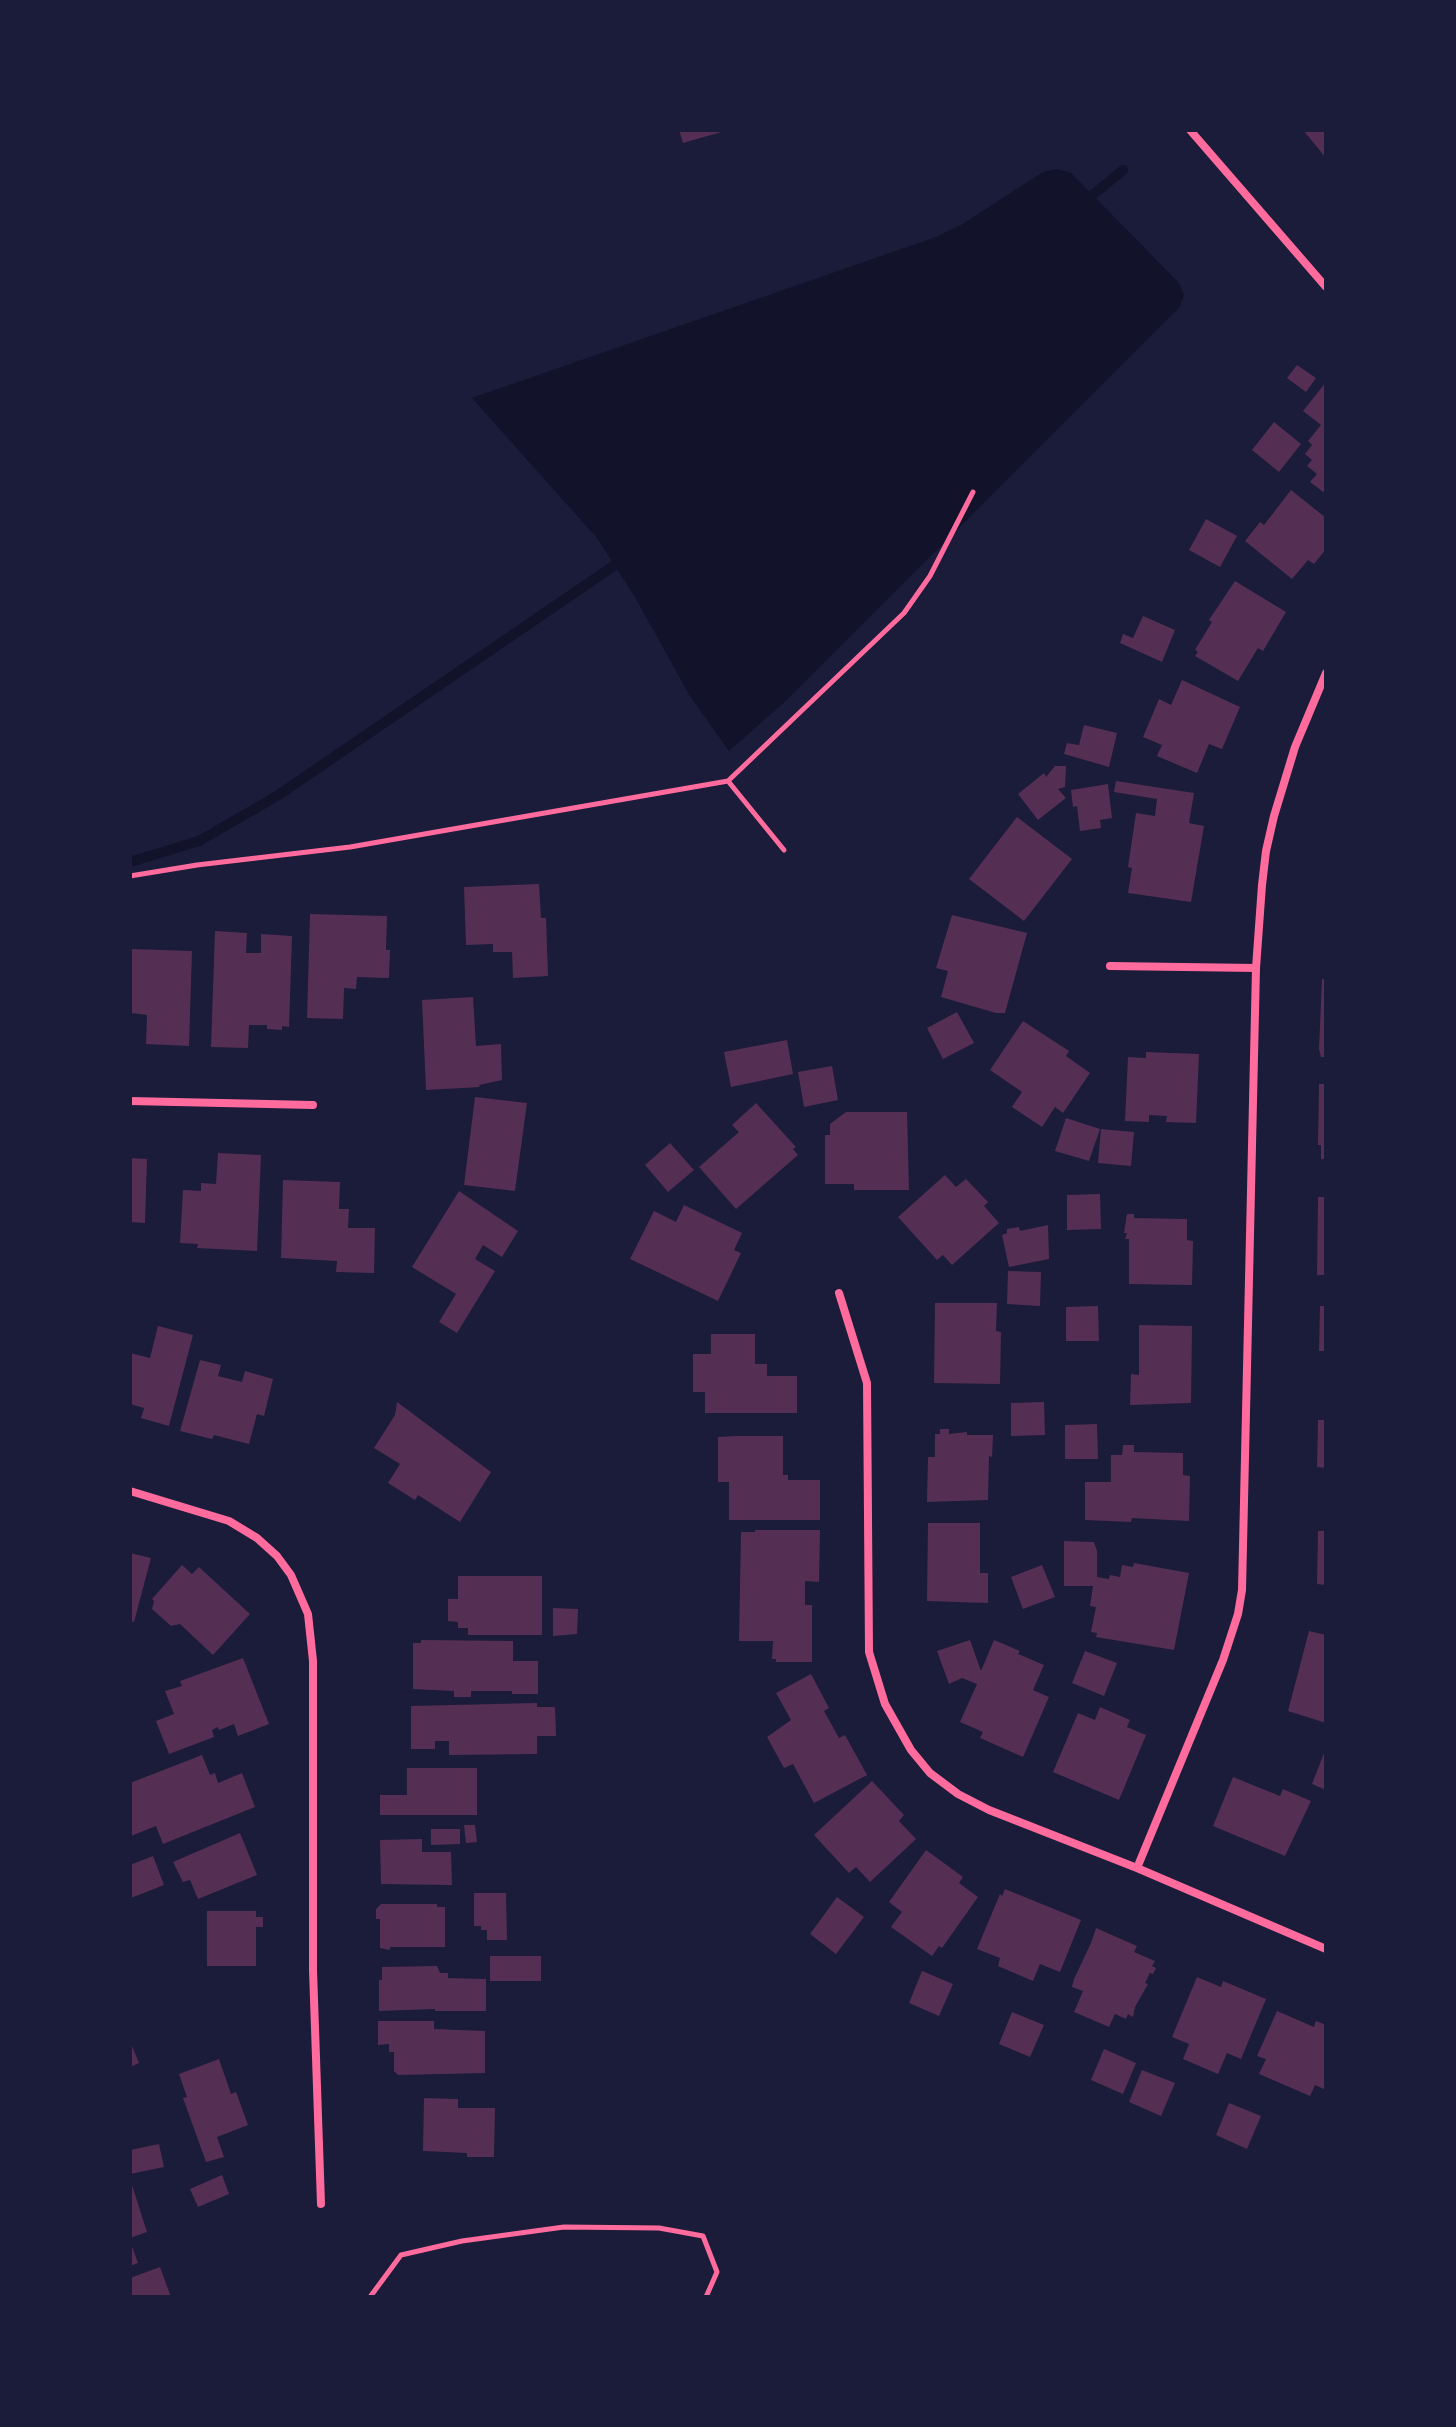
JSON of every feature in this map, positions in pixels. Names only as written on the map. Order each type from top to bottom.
[{"type":"street","points":[[1190,130],[1326,287]]},
{"type":"street","points":[[1137,1868],[1223,1660],[1238,1614],[1242,1590],[1256,968],[1266,851],[1295,747],[1326,673]]},
{"type":"street","points":[[1110,966],[1256,968]]},
{"type":"street","points":[[130,1101],[313,1105]]},
{"type":"street","points":[[839,1293],[867,1383],[869,1652],[885,1704],[911,1750],[930,1773],[958,1794],[989,1810],[1137,1868],[1326,1949]]},
{"type":"street","points":[[130,1491],[229,1521],[257,1538],[277,1556],[291,1575],[308,1614],[313,1661],[313,1970],[321,2204]]},
{"type":"path","points":[[130,876],[350,847],[728,781],[904,613],[930,576],[973,492]]},
{"type":"path","points":[[728,781],[784,850]]},
{"type":"path","points":[[370,2297],[401,2255],[462,2241],[564,2227],[659,2228],[703,2236],[717,2272],[706,2297]]},
{"type":"shaded area","points":[[1057,169],[1071,173],[1179,283],[1184,295],[1179,308],[788,699],[729,751],[690,696],[635,597],[597,538],[472,398],[936,237],[961,225],[1043,172]]},
{"type":"building","points":[[679,130],[725,130],[725,131],[683,143]]},
{"type":"building","points":[[1303,130],[1326,130],[1326,158]]},
{"type":"building","points":[[1297,365],[1316,378],[1306,392],[1287,378]]},
{"type":"building","points":[[1326,382],[1326,494],[1310,482],[1317,474],[1307,466],[1312,460],[1305,454],[1312,445],[1308,441],[1321,425],[1303,411]]},
{"type":"building","points":[[1274,422],[1301,444],[1279,472],[1252,450]]},
{"type":"building","points":[[1291,490],[1326,518],[1326,549],[1314,564],[1308,560],[1292,579],[1245,541],[1260,522],[1264,525]]},
{"type":"building","points":[[1206,519],[1237,536],[1220,567],[1189,550]]},
{"type":"building","points":[[1235,581],[1286,612],[1263,651],[1258,648],[1238,681],[1195,656],[1198,652],[1195,650],[1212,622],[1209,620]]},
{"type":"building","points":[[1143,616],[1175,630],[1162,662],[1120,643],[1123,634],[1133,638]]},
{"type":"building","points":[[1182,680],[1240,707],[1222,749],[1209,744],[1197,773],[1157,756],[1162,745],[1143,737],[1159,699],[1171,705]]},
{"type":"building","points":[[1084,725],[1117,733],[1109,767],[1064,754],[1067,743],[1079,745]]},
{"type":"building","points":[[1055,766],[1066,766],[1065,787],[1058,789],[1066,798],[1038,820],[1018,794],[1044,773],[1046,777]]},
{"type":"building","points":[[1116,781],[1194,793],[1189,823],[1204,826],[1191,902],[1128,893],[1132,868],[1128,867],[1136,813],[1155,816],[1157,799],[1114,792]]},
{"type":"building","points":[[1108,784],[1112,818],[1100,820],[1101,828],[1080,831],[1077,806],[1073,807],[1071,790]]},
{"type":"building","points":[[1017,817],[1072,859],[1024,921],[969,879]]},
{"type":"building","points":[[539,884],[541,918],[546,918],[548,976],[513,978],[512,952],[493,952],[493,944],[466,945],[464,887]]},
{"type":"building","points":[[310,914],[387,916],[389,978],[357,977],[356,989],[344,988],[343,1019],[307,1018]]},
{"type":"building","points":[[952,915],[1027,933],[1005,1013],[941,997],[948,971],[936,968]]},
{"type":"building","points":[[215,931],[247,933],[246,953],[261,953],[261,934],[292,936],[289,1027],[282,1026],[282,1030],[267,1029],[267,1025],[249,1025],[248,1048],[211,1047]]},
{"type":"building","points":[[132,949],[192,951],[189,1046],[146,1044],[147,1015],[131,1013]]},
{"type":"building","points":[[1322,979],[1326,979],[1326,1057],[1321,1057],[1319,1049]]},
{"type":"building","points":[[473,997],[476,1046],[501,1044],[502,1080],[480,1087],[426,1090],[422,1000]]},
{"type":"building","points":[[957,1012],[974,1043],[943,1059],[927,1028]]},
{"type":"building","points":[[1023,1021],[1069,1051],[1066,1056],[1090,1073],[1063,1113],[1055,1107],[1042,1127],[1012,1107],[1022,1092],[990,1070]]},
{"type":"building","points":[[787,1040],[793,1074],[731,1087],[724,1052]]},
{"type":"building","points":[[1146,1052],[1199,1054],[1196,1123],[1166,1122],[1167,1116],[1149,1115],[1149,1122],[1125,1121],[1128,1057],[1146,1058]]},
{"type":"building","points":[[832,1066],[838,1100],[804,1107],[798,1072]]},
{"type":"building","points":[[1319,1084],[1326,1084],[1326,1159],[1321,1159],[1321,1145],[1318,1145]]},
{"type":"building","points":[[475,1097],[527,1103],[515,1191],[464,1185]]},
{"type":"building","points":[[756,1103],[796,1147],[793,1149],[798,1155],[736,1209],[699,1167],[739,1132],[732,1125]]},
{"type":"building","points":[[846,1112],[907,1112],[909,1190],[854,1190],[854,1184],[825,1184],[825,1135],[830,1135],[830,1124]]},
{"type":"building","points":[[1066,1118],[1100,1129],[1089,1161],[1055,1151]]},
{"type":"building","points":[[1101,1129],[1134,1132],[1131,1166],[1098,1163]]},
{"type":"building","points":[[670,1143],[694,1170],[668,1192],[645,1165]]},
{"type":"building","points":[[218,1153],[261,1155],[257,1251],[197,1248],[198,1244],[180,1243],[183,1190],[201,1191],[201,1183],[216,1184]]},
{"type":"building","points":[[130,1158],[147,1159],[145,1223],[130,1222]]},
{"type":"building","points":[[945,1175],[956,1187],[966,1179],[988,1202],[984,1206],[999,1223],[952,1265],[943,1255],[937,1260],[898,1217]]},
{"type":"building","points":[[283,1180],[340,1182],[339,1209],[349,1209],[348,1228],[375,1228],[374,1273],[336,1272],[337,1261],[281,1258]]},
{"type":"building","points":[[459,1191],[518,1231],[502,1257],[483,1245],[475,1259],[495,1271],[457,1333],[439,1322],[456,1294],[412,1267]]},
{"type":"building","points":[[1100,1194],[1101,1229],[1067,1230],[1067,1195]]},
{"type":"building","points":[[1318,1197],[1326,1197],[1326,1275],[1317,1275]]},
{"type":"building","points":[[684,1205],[742,1233],[734,1250],[741,1253],[718,1301],[630,1259],[654,1211],[676,1222]]},
{"type":"building","points":[[1127,1214],[1134,1214],[1134,1218],[1187,1219],[1187,1240],[1193,1241],[1192,1285],[1129,1284],[1129,1239],[1125,1239],[1127,1233],[1124,1233]]},
{"type":"building","points":[[1048,1225],[1049,1259],[1009,1267],[1002,1235],[1007,1233],[1007,1229],[1019,1227],[1020,1231]]},
{"type":"building","points":[[1008,1271],[1041,1272],[1040,1306],[1007,1304]]},
{"type":"building","points":[[935,1303],[997,1303],[996,1331],[1001,1332],[1000,1384],[934,1383]]},
{"type":"building","points":[[1098,1306],[1099,1341],[1066,1341],[1066,1307]]},
{"type":"building","points":[[1320,1306],[1326,1306],[1326,1351],[1319,1351]]},
{"type":"building","points":[[1139,1325],[1192,1326],[1191,1403],[1130,1405],[1131,1374],[1139,1375]]},
{"type":"building","points":[[158,1326],[193,1335],[169,1426],[141,1418],[144,1408],[130,1404],[130,1353],[150,1358]]},
{"type":"building","points":[[711,1334],[755,1334],[755,1364],[767,1364],[767,1376],[797,1376],[797,1413],[705,1413],[705,1392],[693,1392],[693,1354],[711,1354]]},
{"type":"building","points":[[200,1360],[221,1365],[218,1376],[242,1382],[245,1371],[273,1379],[264,1416],[257,1414],[249,1444],[180,1431]]},
{"type":"building","points":[[397,1402],[491,1472],[460,1522],[418,1495],[415,1500],[388,1483],[400,1464],[374,1448],[395,1415]]},
{"type":"building","points":[[1044,1402],[1045,1435],[1011,1436],[1011,1403]]},
{"type":"building","points":[[1318,1420],[1326,1420],[1326,1468],[1317,1467]]},
{"type":"building","points":[[1097,1424],[1098,1459],[1065,1459],[1065,1425]]},
{"type":"building","points":[[940,1429],[949,1429],[949,1434],[967,1432],[967,1435],[993,1435],[988,1500],[927,1502],[928,1457],[935,1457],[935,1434],[940,1434]]},
{"type":"building","points":[[783,1436],[783,1475],[788,1475],[788,1480],[820,1480],[820,1520],[729,1520],[729,1482],[718,1482],[718,1437]]},
{"type":"building","points":[[1123,1445],[1134,1445],[1134,1452],[1183,1453],[1183,1475],[1190,1476],[1189,1521],[1132,1518],[1131,1522],[1085,1520],[1085,1482],[1111,1482],[1111,1455],[1122,1455]]},
{"type":"building","points":[[928,1523],[980,1523],[980,1573],[988,1573],[988,1603],[927,1601]]},
{"type":"building","points":[[820,1530],[819,1582],[805,1581],[805,1605],[812,1605],[812,1662],[776,1662],[772,1659],[773,1641],[739,1641],[741,1532]]},
{"type":"building","points":[[1318,1531],[1326,1531],[1326,1585],[1317,1584]]},
{"type":"building","points":[[1064,1541],[1094,1542],[1097,1577],[1120,1577],[1122,1565],[1133,1567],[1134,1563],[1189,1573],[1174,1650],[1096,1637],[1097,1633],[1091,1632],[1096,1607],[1090,1606],[1093,1586],[1064,1586]]},
{"type":"building","points":[[130,1553],[151,1558],[134,1622],[130,1621]]},
{"type":"building","points":[[182,1565],[192,1574],[199,1567],[250,1614],[213,1655],[180,1624],[171,1626],[152,1609],[152,1599]]},
{"type":"building","points":[[1042,1565],[1055,1597],[1023,1609],[1011,1577]]},
{"type":"building","points":[[458,1576],[542,1576],[542,1635],[468,1635],[468,1628],[458,1628],[458,1622],[448,1621],[448,1599],[458,1599]]},
{"type":"building","points":[[553,1608],[578,1609],[577,1634],[553,1636]]},
{"type":"building","points":[[1309,1631],[1326,1635],[1326,1723],[1288,1711]]},
{"type":"building","points":[[421,1640],[513,1641],[513,1661],[538,1661],[538,1694],[471,1691],[471,1697],[454,1697],[454,1691],[413,1689],[413,1643],[421,1643]]},
{"type":"building","points":[[970,1640],[981,1671],[994,1640],[1044,1665],[1033,1690],[1049,1697],[1023,1757],[980,1738],[983,1732],[960,1722],[977,1684],[962,1678],[949,1684],[937,1651]]},
{"type":"building","points":[[1085,1651],[1117,1663],[1104,1696],[1072,1683]]},
{"type":"building","points":[[243,1658],[269,1724],[238,1736],[234,1724],[219,1730],[218,1727],[212,1730],[214,1737],[169,1754],[156,1721],[174,1714],[165,1691],[182,1686],[180,1681]]},
{"type":"building","points":[[811,1674],[829,1708],[824,1711],[839,1738],[845,1735],[867,1775],[814,1803],[793,1764],[784,1768],[767,1737],[791,1720],[776,1693]]},
{"type":"building","points":[[537,1703],[537,1707],[555,1707],[556,1736],[537,1736],[537,1754],[449,1755],[449,1741],[435,1741],[435,1749],[411,1749],[411,1706]]},
{"type":"building","points":[[1100,1707],[1130,1720],[1127,1727],[1146,1735],[1119,1800],[1053,1772],[1078,1713],[1095,1720]]},
{"type":"building","points":[[1326,1748],[1326,1790],[1312,1784]]},
{"type":"building","points":[[202,1755],[210,1775],[215,1773],[218,1783],[242,1773],[255,1807],[163,1844],[156,1826],[131,1836],[130,1783]]},
{"type":"building","points":[[407,1768],[477,1768],[477,1815],[380,1815],[380,1795],[407,1795]]},
{"type":"building","points":[[1233,1777],[1280,1796],[1283,1789],[1311,1801],[1285,1856],[1213,1826]]},
{"type":"building","points":[[872,1781],[904,1815],[899,1821],[916,1839],[870,1882],[856,1867],[849,1873],[814,1835]]},
{"type":"building","points":[[464,1825],[475,1825],[477,1842],[466,1843]]},
{"type":"building","points":[[431,1829],[460,1829],[460,1844],[431,1845]]},
{"type":"building","points":[[240,1833],[257,1875],[198,1899],[190,1880],[183,1882],[173,1862]]},
{"type":"building","points":[[422,1839],[422,1852],[451,1852],[452,1885],[381,1884],[380,1840]]},
{"type":"building","points":[[926,1850],[963,1877],[959,1883],[978,1897],[942,1948],[939,1946],[932,1956],[891,1927],[902,1912],[889,1902]]},
{"type":"building","points":[[153,1856],[164,1885],[131,1898],[130,1865]]},
{"type":"building","points":[[1005,1889],[1081,1920],[1060,1972],[1040,1964],[1033,1981],[998,1966],[1000,1958],[977,1949],[1000,1894],[1002,1896]]},
{"type":"building","points":[[474,1893],[506,1893],[507,1940],[487,1940],[487,1930],[474,1926]]},
{"type":"building","points":[[837,1897],[864,1917],[836,1954],[810,1934]]},
{"type":"building","points":[[381,1904],[437,1904],[437,1907],[445,1907],[445,1947],[380,1948],[380,1919],[376,1919],[376,1909]]},
{"type":"building","points":[[207,1911],[256,1911],[256,1917],[263,1917],[263,1927],[256,1927],[256,1966],[207,1966]]},
{"type":"building","points":[[1096,1928],[1137,1946],[1134,1952],[1155,1961],[1152,1966],[1156,1968],[1145,1983],[1148,1984],[1133,2017],[1128,2014],[1126,2019],[1115,2014],[1109,2027],[1074,2012],[1083,1991],[1072,1987],[1074,1979]]},
{"type":"building","points":[[490,1956],[541,1956],[541,1981],[490,1981]]},
{"type":"building","points":[[437,1966],[440,1973],[448,1973],[448,1978],[486,1979],[486,2011],[379,2011],[382,1967]]},
{"type":"building","points":[[922,1971],[953,1984],[939,2016],[909,2003]]},
{"type":"building","points":[[1197,1977],[1221,1987],[1223,1981],[1266,1999],[1241,2059],[1227,2053],[1218,2074],[1183,2059],[1189,2044],[1172,2037]]},
{"type":"building","points":[[1277,2011],[1314,2027],[1316,2021],[1326,2025],[1326,2090],[1315,2085],[1310,2096],[1259,2074],[1266,2059],[1257,2056]]},
{"type":"building","points":[[1012,2012],[1044,2025],[1030,2057],[999,2044]]},
{"type":"building","points":[[378,2021],[434,2021],[434,2029],[485,2031],[485,2073],[398,2075],[394,2071],[394,2052],[389,2052],[389,2044],[378,2045]]},
{"type":"building","points":[[130,2041],[139,2063],[130,2067]]},
{"type":"building","points":[[1104,2049],[1136,2063],[1123,2094],[1091,2080]]},
{"type":"building","points":[[219,2059],[231,2094],[236,2092],[248,2125],[217,2137],[224,2157],[206,2162],[183,2098],[187,2097],[179,2074]]},
{"type":"building","points":[[1142,2070],[1175,2083],[1161,2116],[1129,2102]]},
{"type":"building","points":[[424,2098],[458,2099],[458,2108],[495,2108],[494,2157],[423,2151]]},
{"type":"building","points":[[1229,2103],[1261,2116],[1247,2149],[1216,2135]]},
{"type":"building","points":[[159,2144],[164,2167],[130,2174],[130,2150]]},
{"type":"building","points":[[222,2175],[229,2194],[198,2207],[190,2189]]},
{"type":"building","points":[[130,2179],[147,2232],[130,2238]]},
{"type":"building","points":[[130,2241],[138,2263],[130,2266]]},
{"type":"building","points":[[160,2267],[171,2297],[130,2297],[130,2278]]},
{"type":"waterway","points":[[1084,202],[1123,170]]},
{"type":"waterway","points":[[130,862],[199,841],[277,796],[615,565]]}]
